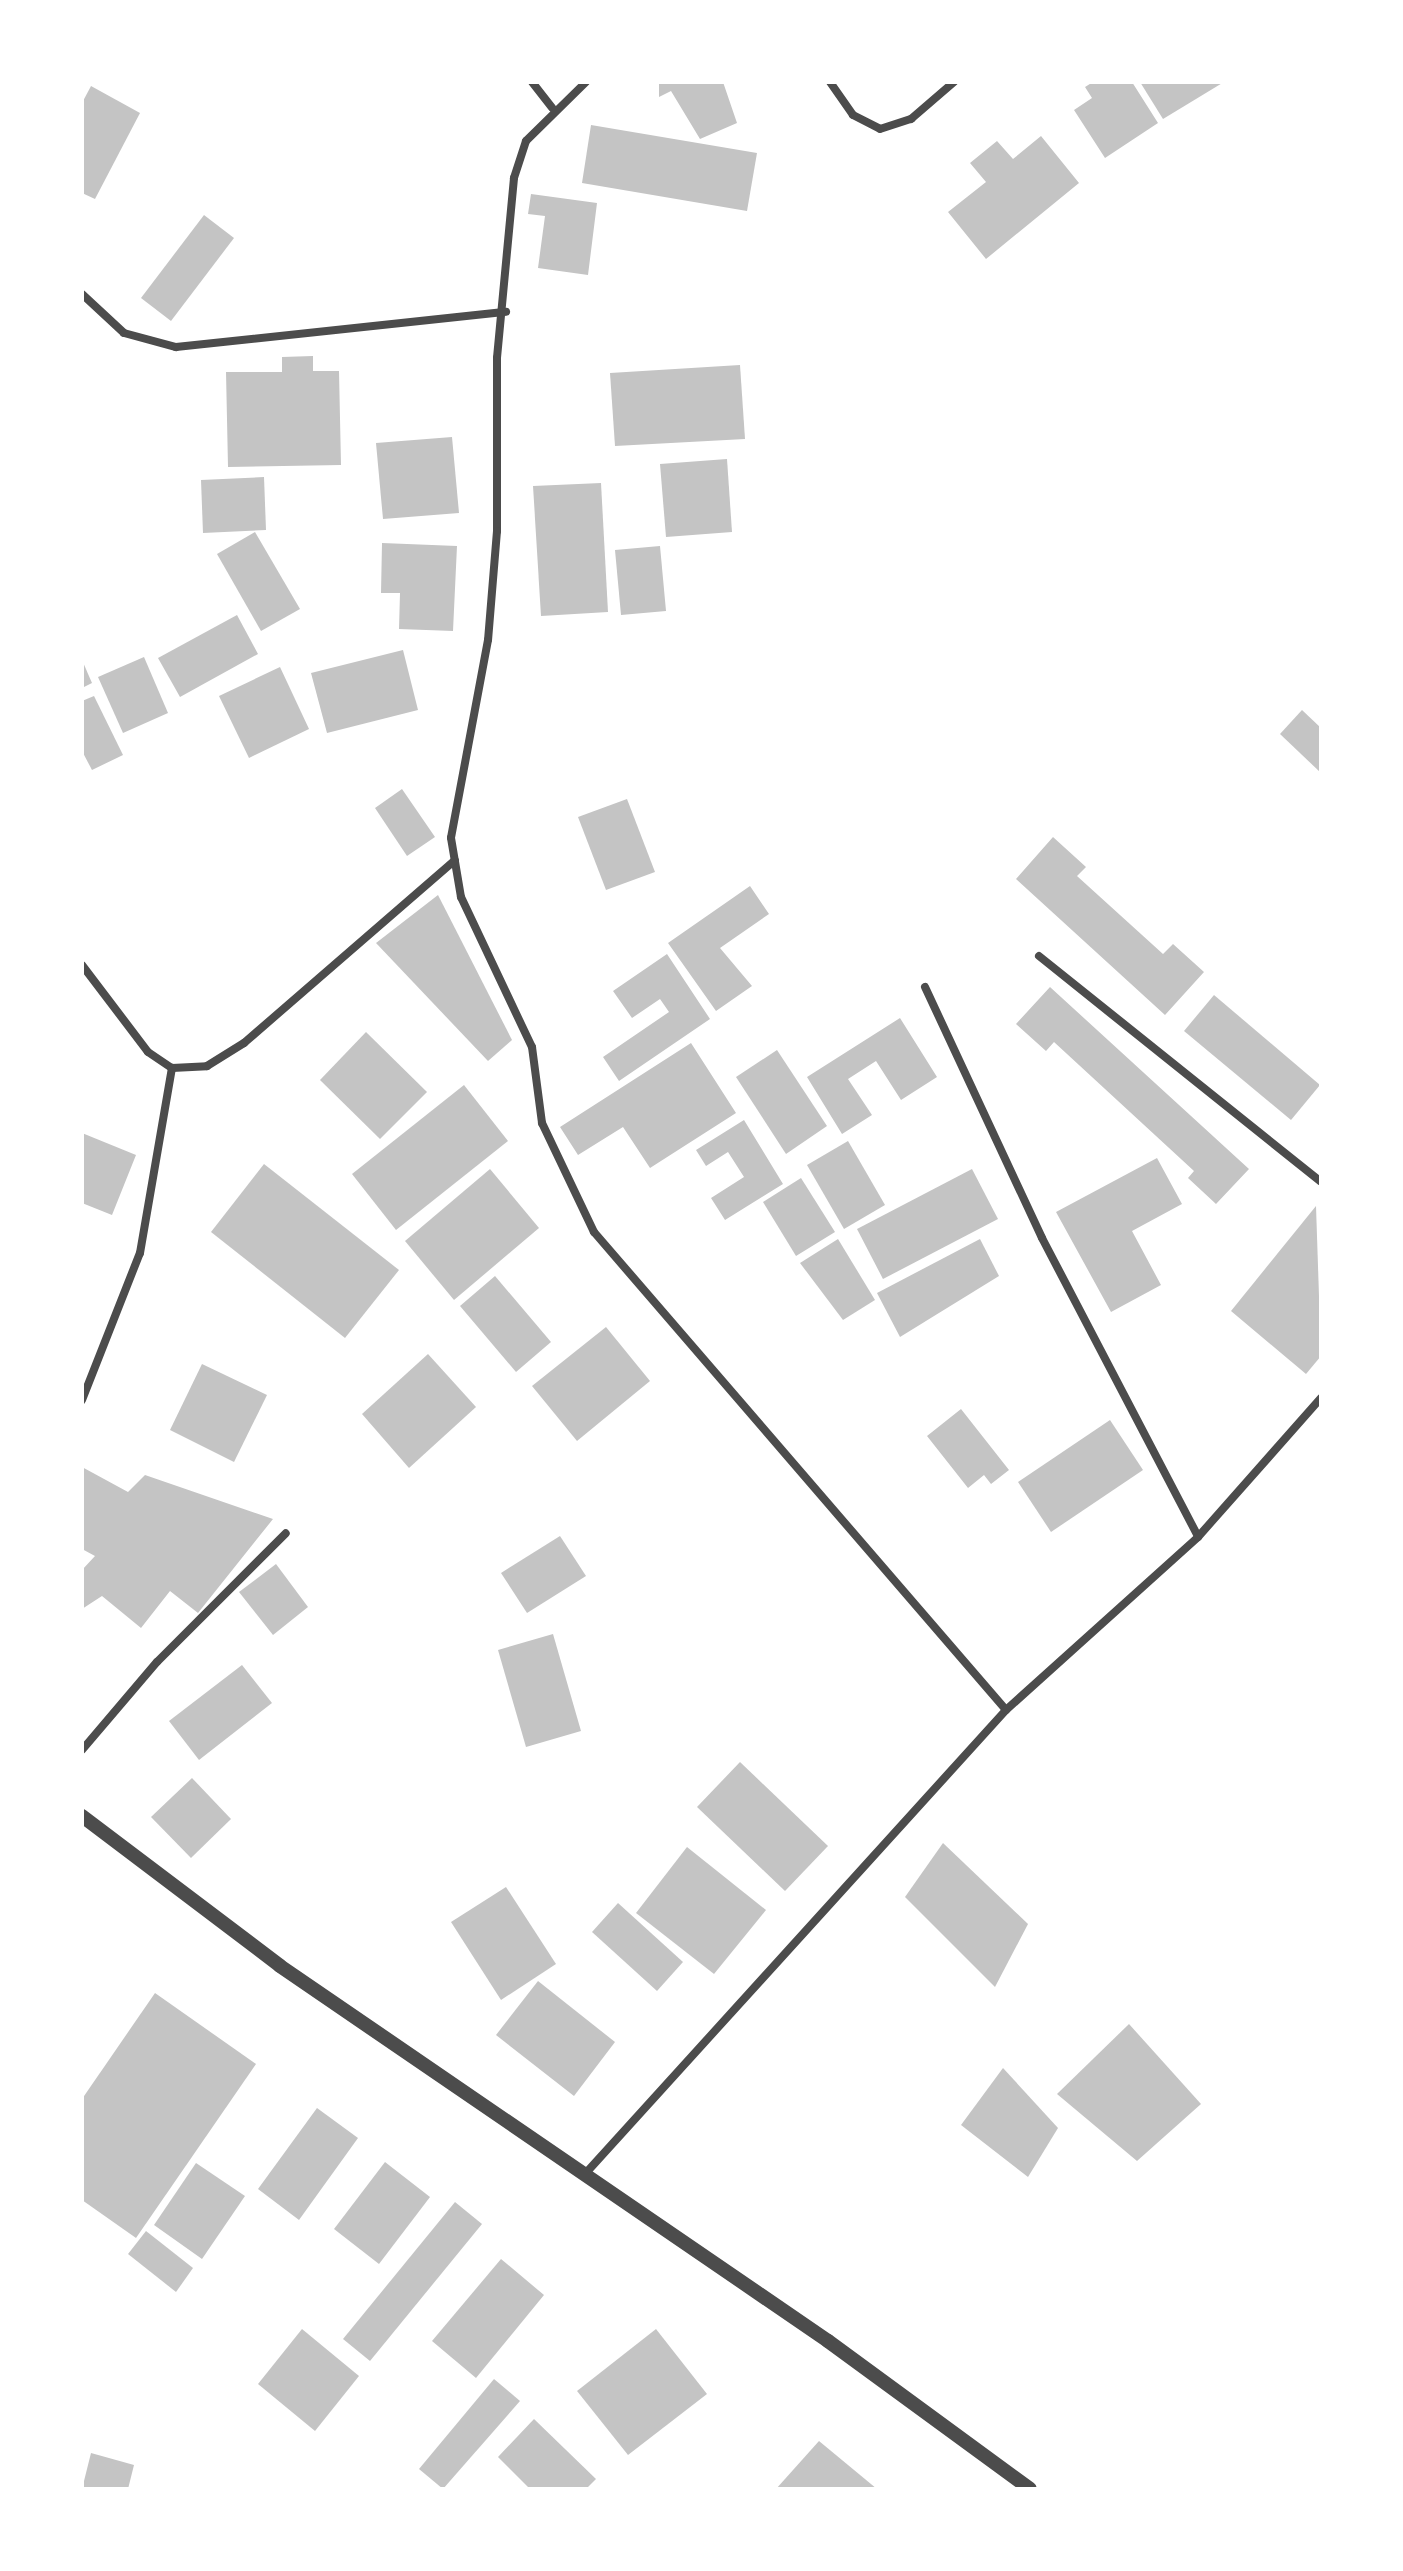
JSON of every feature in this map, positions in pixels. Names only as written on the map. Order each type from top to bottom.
[{"type":"street","points":[[532,82],[552,108]]},
{"type":"street","points":[[586,82],[552,108],[526,141],[514,178],[506,312],[497,358],[497,531],[488,640],[451,838],[455,860],[475,934],[532,1047],[542,1123],[594,1232],[1006,1710]]},
{"type":"street","points":[[830,82],[853,115],[880,129],[911,119],[954,82]]},
{"type":"street","points":[[82,294],[124,333],[176,347],[506,312]]},
{"type":"street","points":[[82,965],[148,1052],[172,1068],[207,1066],[244,1043],[455,860]]},
{"type":"street","points":[[1039,956],[1321,1182]]},
{"type":"street","points":[[925,987],[1042,1238],[1198,1537]]},
{"type":"street","points":[[82,1400],[140,1253],[172,1068]]},
{"type":"street","points":[[585,2174],[1006,1710],[1198,1537],[1321,1398]]},
{"type":"street","points":[[82,1750],[286,1533]]},
{"type":"street","points":[[82,1816],[280,1966],[585,2174],[1030,2489]]},
{"type":"building","points":[[659,82],[723,82],[737,123],[700,139],[671,91],[659,97]]},
{"type":"building","points":[[1093,82],[1132,82],[1158,123],[1105,158],[1074,110],[1092,98],[1085,87]]},
{"type":"building","points":[[1140,82],[1224,82],[1163,119]]},
{"type":"building","points":[[91,86],[140,113],[95,199],[82,193],[82,103]]},
{"type":"building","points":[[591,125],[757,153],[747,211],[582,183]]},
{"type":"building","points":[[1041,136],[1079,183],[986,259],[948,212],[986,182],[970,163],[997,141],[1013,159]]},
{"type":"building","points":[[531,194],[597,203],[588,275],[538,268],[545,216],[528,214]]},
{"type":"building","points":[[204,215],[234,238],[171,321],[141,298]]},
{"type":"building","points":[[313,356],[313,371],[339,371],[341,465],[228,467],[226,372],[282,372],[282,357]]},
{"type":"building","points":[[740,365],[745,439],[615,446],[610,373]]},
{"type":"building","points":[[452,437],[459,513],[383,519],[376,443]]},
{"type":"building","points":[[727,459],[732,532],[666,537],[660,464]]},
{"type":"building","points":[[264,477],[266,530],[203,533],[201,480]]},
{"type":"building","points":[[601,483],[608,612],[541,616],[533,486]]},
{"type":"building","points":[[255,532],[300,609],[261,631],[217,554]]},
{"type":"building","points":[[382,543],[457,546],[453,631],[399,629],[400,593],[381,593]]},
{"type":"building","points":[[660,546],[666,611],[621,615],[615,550]]},
{"type":"building","points":[[237,615],[258,654],[180,697],[158,658]]},
{"type":"building","points":[[403,650],[418,710],[327,733],[311,673]]},
{"type":"building","points":[[144,657],[168,713],[123,733],[98,677]]},
{"type":"building","points":[[82,660],[92,683],[82,688]]},
{"type":"building","points":[[280,667],[309,729],[249,758],[219,696]]},
{"type":"building","points":[[94,696],[123,755],[92,770],[82,751],[82,701]]},
{"type":"building","points":[[1302,710],[1321,728],[1321,773],[1280,734]]},
{"type":"building","points":[[402,789],[435,837],[407,856],[375,808]]},
{"type":"building","points":[[627,799],[655,872],[606,890],[578,817]]},
{"type":"building","points":[[1053,837],[1086,867],[1077,876],[1163,954],[1173,944],[1204,972],[1165,1015],[1016,879]]},
{"type":"building","points":[[750,886],[769,914],[720,948],[752,986],[716,1011],[668,943]]},
{"type":"building","points":[[438,895],[512,1040],[488,1061],[376,943]]},
{"type":"building","points":[[667,954],[710,1019],[619,1081],[603,1057],[669,1012],[660,999],[632,1018],[613,991]]},
{"type":"building","points":[[1050,987],[1249,1169],[1216,1204],[1188,1178],[1194,1171],[1054,1042],[1046,1051],[1016,1024]]},
{"type":"building","points":[[1214,995],[1320,1085],[1291,1120],[1184,1031]]},
{"type":"building","points":[[900,1018],[937,1077],[901,1100],[876,1061],[848,1079],[872,1115],[842,1134],[807,1077]]},
{"type":"building","points":[[366,1032],[427,1092],[380,1139],[320,1080]]},
{"type":"building","points":[[691,1043],[736,1113],[650,1168],[623,1127],[578,1155],[560,1127]]},
{"type":"building","points":[[777,1050],[827,1126],[786,1154],[736,1077]]},
{"type":"building","points":[[464,1085],[508,1141],[396,1230],[352,1174]]},
{"type":"building","points":[[744,1120],[783,1184],[725,1220],[711,1198],[744,1177],[728,1152],[706,1166],[696,1150]]},
{"type":"building","points":[[82,1133],[136,1155],[112,1215],[82,1203]]},
{"type":"building","points":[[848,1141],[885,1205],[844,1229],[807,1165]]},
{"type":"building","points":[[1157,1158],[1182,1204],[1132,1231],[1161,1285],[1111,1312],[1056,1212]]},
{"type":"building","points":[[264,1164],[399,1270],[345,1338],[211,1232]]},
{"type":"building","points":[[490,1169],[539,1228],[454,1300],[405,1241]]},
{"type":"building","points":[[972,1169],[998,1219],[883,1279],[857,1229]]},
{"type":"building","points":[[801,1178],[835,1232],[796,1256],[763,1202]]},
{"type":"building","points":[[1316,1206],[1321,1356],[1306,1374],[1231,1311]]},
{"type":"building","points":[[838,1239],[875,1300],[843,1320],[800,1263]]},
{"type":"building","points":[[980,1239],[999,1276],[900,1337],[877,1293]]},
{"type":"building","points":[[495,1276],[551,1342],[516,1372],[460,1306]]},
{"type":"building","points":[[606,1327],[650,1381],[577,1441],[532,1386]]},
{"type":"building","points":[[428,1354],[476,1407],[409,1468],[362,1414]]},
{"type":"building","points":[[202,1364],[267,1395],[234,1462],[170,1430]]},
{"type":"building","points":[[961,1409],[1009,1470],[991,1484],[984,1475],[968,1488],[927,1436]]},
{"type":"building","points":[[1110,1420],[1143,1470],[1051,1532],[1018,1482]]},
{"type":"building","points":[[82,1467],[128,1492],[145,1475],[273,1519],[198,1613],[170,1591],[141,1628],[102,1596],[82,1609],[82,1570],[95,1556],[82,1549]]},
{"type":"building","points":[[560,1536],[586,1576],[527,1613],[501,1573]]},
{"type":"building","points":[[276,1564],[308,1607],[273,1635],[239,1592]]},
{"type":"building","points":[[553,1634],[581,1731],[526,1747],[498,1650]]},
{"type":"building","points":[[242,1665],[272,1703],[199,1760],[169,1721]]},
{"type":"building","points":[[740,1762],[828,1846],[785,1891],[697,1807]]},
{"type":"building","points":[[192,1778],[231,1819],[191,1858],[151,1817]]},
{"type":"building","points":[[943,1843],[1028,1924],[995,1987],[905,1897]]},
{"type":"building","points":[[687,1847],[766,1910],[714,1974],[636,1913]]},
{"type":"building","points":[[506,1887],[556,1964],[501,2000],[451,1922]]},
{"type":"building","points":[[618,1903],[683,1962],[657,1991],[592,1932]]},
{"type":"building","points":[[538,1981],[615,2042],[574,2096],[496,2035]]},
{"type":"building","points":[[155,1993],[256,2064],[136,2238],[82,2200],[82,2099]]},
{"type":"building","points":[[1129,2024],[1201,2104],[1137,2161],[1057,2094]]},
{"type":"building","points":[[1003,2068],[1058,2128],[1028,2177],[961,2125]]},
{"type":"building","points":[[317,2108],[358,2138],[299,2220],[258,2189]]},
{"type":"building","points":[[385,2162],[430,2197],[379,2264],[334,2229]]},
{"type":"building","points":[[196,2163],[245,2196],[202,2259],[154,2225]]},
{"type":"building","points":[[455,2202],[482,2224],[370,2361],[343,2339]]},
{"type":"building","points":[[146,2231],[193,2268],[176,2292],[128,2254]]},
{"type":"building","points":[[501,2259],[544,2295],[476,2378],[432,2341]]},
{"type":"building","points":[[302,2329],[359,2376],[315,2431],[258,2384]]},
{"type":"building","points":[[656,2329],[707,2394],[628,2455],[577,2391]]},
{"type":"building","points":[[494,2379],[520,2401],[443,2489],[419,2469]]},
{"type":"building","points":[[534,2419],[596,2479],[586,2489],[530,2489],[498,2457]]},
{"type":"building","points":[[819,2441],[877,2489],[776,2489]]},
{"type":"building","points":[[91,2453],[134,2465],[128,2489],[82,2489]]}]
